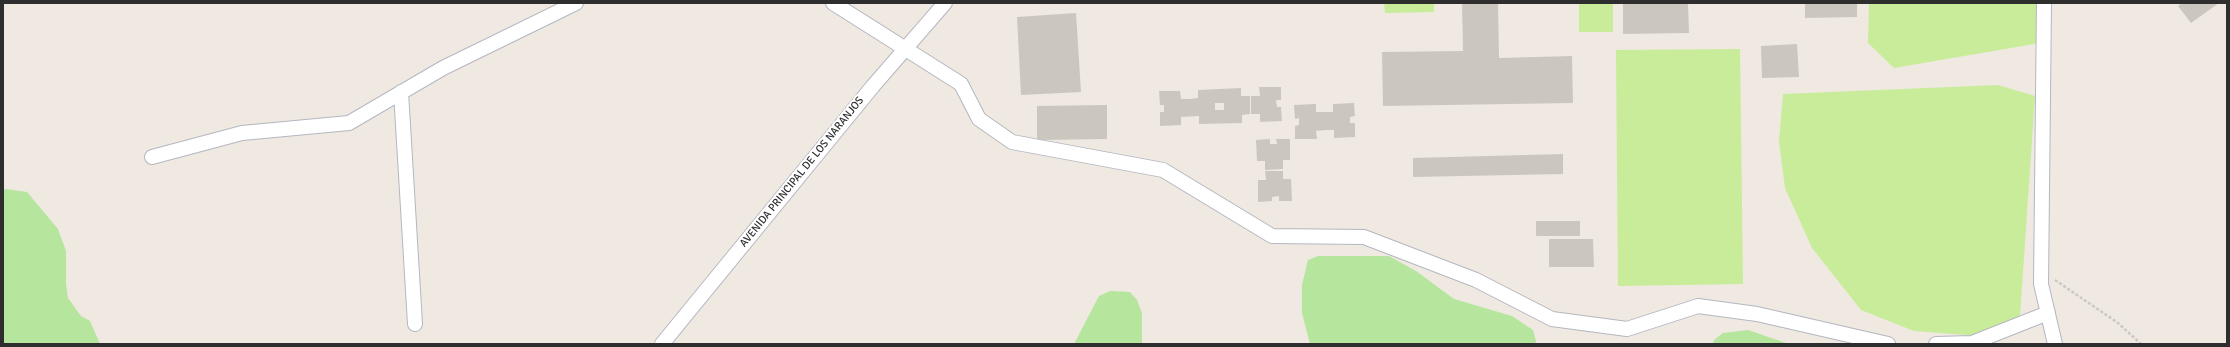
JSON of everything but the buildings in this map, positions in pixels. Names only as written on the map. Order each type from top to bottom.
[{"type":"street","points":[[152,157],[242,133],[349,123],[443,68],[576,3]]},
{"type":"street","points":[[833,3],[961,84],[979,119],[1012,142],[1163,170],[1272,236],[1364,237],[1476,280],[1552,319],[1627,329],[1698,306],[1757,314],[1888,344]]},
{"type":"street","name":"AVENIDA PRINCIPAL DE LOS NARANJOS","points":[[662,344],[906,48],[945,3]]},
{"type":"street","points":[[2044,3],[2041,284],[2055,344]]},
{"type":"street","points":[[401,92],[415,324]]},
{"type":"street","points":[[1936,344],[1972,343],[2048,313]]},
{"type":"path","points":[[2041,271],[2118,323],[2141,344]]},
{"type":"green space","points":[[1384,3],[1434,3],[1434,12],[1385,13]]},
{"type":"green space","points":[[1579,3],[1613,3],[1613,32],[1579,32]]},
{"type":"green space","points":[[1869,3],[2039,3],[2040,43],[1894,68],[1868,43]]},
{"type":"green space","points":[[1740,49],[1743,284],[1618,286],[1616,50]]},
{"type":"green space","points":[[1998,85],[2035,96],[2020,316],[1979,336],[1914,331],[1861,310],[1812,248],[1785,188],[1779,142],[1783,94]]},
{"type":"green space","points":[[6,189],[27,192],[58,229],[66,251],[66,284],[68,298],[81,316],[90,321],[100,344],[3,344],[3,190]]},
{"type":"green space","points":[[1318,256],[1389,256],[1416,271],[1454,299],[1512,316],[1533,330],[1536,341],[1535,344],[1310,344],[1302,313],[1302,285],[1308,260]]},
{"type":"green space","points":[[1110,291],[1130,292],[1137,300],[1142,313],[1142,344],[1074,344],[1099,296]]},
{"type":"green space","points":[[1748,330],[1789,344],[1713,344],[1714,340],[1723,333]]}]
